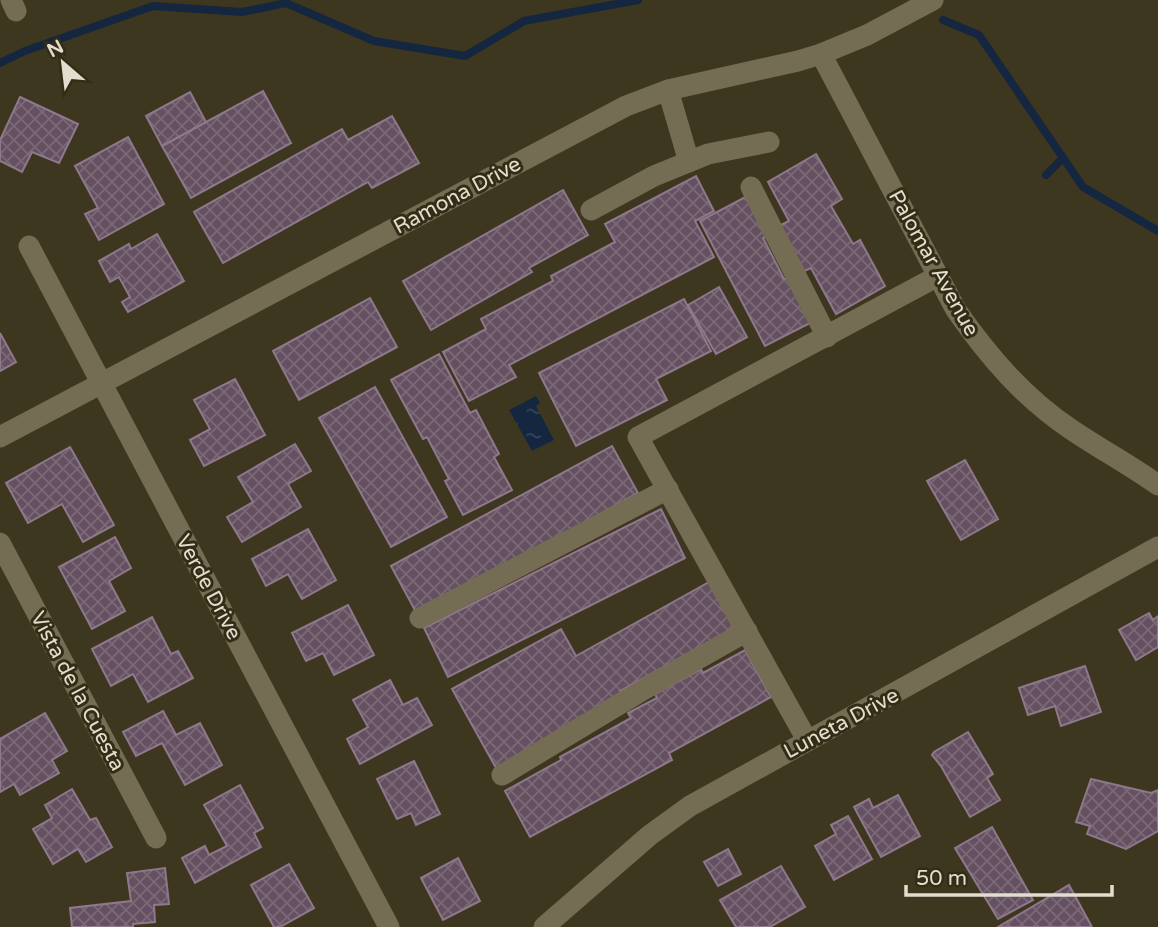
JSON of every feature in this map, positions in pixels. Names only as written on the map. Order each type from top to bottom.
[{"type":"street","name":"Ramona Drive","points":[[0,437],[626,106],[668,90],[821,54],[867,35],[933,0]]},
{"type":"street","name":"Palomar Avenue","points":[[821,54],[956,310],[980,344],[1007,376],[1070,429],[1158,485]]},
{"type":"street","points":[[668,90],[688,162]]},
{"type":"street","points":[[591,210],[654,176],[708,154],[769,142]]},
{"type":"street","points":[[751,187],[827,337]]},
{"type":"street","name":"Verde Drive","points":[[29,246],[389,927]]},
{"type":"street","points":[[807,740],[638,437],[938,276]]},
{"type":"street","points":[[420,618],[668,489]]},
{"type":"street","name":"Vista de la Cuesta","points":[[0,543],[156,838]]},
{"type":"street","name":"Luneta Drive","points":[[544,927],[650,835],[690,806],[1158,547]]},
{"type":"street","points":[[502,775],[747,631]]},
{"type":"water","points":[[536,396],[540,403],[536,406],[554,440],[532,451],[509,410]]},
{"type":"building","points":[[263,91],[291,143],[191,198],[162,146]]},
{"type":"building","points":[[190,92],[206,122],[162,146],[146,116]]},
{"type":"building","points":[[20,97],[78,124],[59,163],[32,152],[22,172],[0,161],[0,140]]},
{"type":"building","points":[[392,116],[419,163],[372,188],[368,182],[223,263],[194,212],[342,129],[348,140]]},
{"type":"building","points":[[128,137],[164,204],[99,240],[85,214],[98,208],[75,166]]},
{"type":"building","points":[[816,154],[842,199],[831,206],[853,244],[860,240],[885,286],[836,314],[811,268],[804,271],[779,226],[789,221],[768,182]]},
{"type":"building","points":[[696,176],[714,211],[695,221],[714,257],[509,365],[516,377],[469,401],[443,352],[486,329],[481,319],[553,281],[551,276],[615,242],[605,224]]},
{"type":"building","points":[[563,190],[588,235],[529,268],[532,272],[431,330],[403,281]]},
{"type":"building","points":[[749,195],[769,235],[763,238],[784,279],[789,277],[812,322],[765,346],[700,221]]},
{"type":"building","points":[[157,234],[184,281],[128,312],[122,302],[130,297],[119,277],[110,282],[99,261],[129,244],[131,249]]},
{"type":"building","points":[[719,287],[747,337],[716,354],[688,305]]},
{"type":"building","points":[[370,298],[397,347],[299,400],[273,351]]},
{"type":"building","points":[[684,299],[711,351],[656,379],[667,400],[576,446],[539,373]]},
{"type":"building","points":[[0,333],[16,362],[0,371]]},
{"type":"building","points":[[439,354],[470,413],[476,410],[499,454],[494,457],[512,490],[463,515],[445,481],[449,479],[427,437],[423,439],[391,380]]},
{"type":"building","points":[[235,379],[265,435],[204,466],[190,440],[210,429],[194,400]]},
{"type":"building","points":[[375,387],[447,517],[391,547],[319,418]]},
{"type":"building","points":[[295,444],[311,471],[288,484],[301,507],[242,542],[227,517],[253,502],[238,477]]},
{"type":"building","points":[[612,446],[638,493],[417,614],[391,566]]},
{"type":"building","points":[[70,447],[114,525],[83,542],[62,504],[28,523],[6,483]]},
{"type":"building","points":[[965,460],[998,519],[961,540],[927,481]]},
{"type":"building","points":[[661,509],[685,558],[448,677],[424,628]]},
{"type":"building","points":[[308,529],[336,580],[302,599],[288,574],[266,586],[252,559]]},
{"type":"building","points":[[115,537],[131,568],[109,581],[125,611],[92,629],[59,567]]},
{"type":"building","points":[[709,582],[734,628],[620,691],[624,697],[496,768],[452,689],[561,629],[576,656]]},
{"type":"building","points":[[348,605],[374,655],[334,675],[323,653],[306,661],[292,633]]},
{"type":"building","points":[[1149,613],[1153,620],[1158,616],[1158,647],[1136,660],[1119,630]]},
{"type":"building","points":[[152,617],[171,654],[178,651],[193,678],[148,702],[133,674],[111,686],[92,649]]},
{"type":"building","points":[[745,650],[771,697],[669,753],[672,760],[530,837],[505,791],[631,718],[628,713],[657,698],[655,694],[701,669],[703,673]]},
{"type":"building","points":[[1085,666],[1101,712],[1061,726],[1055,706],[1028,715],[1019,688]]},
{"type":"building","points":[[390,680],[403,705],[417,698],[432,725],[360,764],[347,739],[368,727],[353,700]]},
{"type":"building","points":[[163,711],[176,735],[200,723],[222,765],[185,785],[162,743],[136,756],[123,732]]},
{"type":"building","points":[[45,713],[67,751],[52,760],[59,773],[20,795],[14,784],[0,792],[0,739]]},
{"type":"building","points":[[968,732],[993,774],[987,778],[1000,800],[970,817],[932,755]]},
{"type":"building","points":[[414,761],[440,814],[416,825],[411,813],[397,819],[377,779]]},
{"type":"building","points":[[1091,779],[1151,793],[1158,790],[1158,831],[1126,849],[1087,834],[1090,826],[1076,822]]},
{"type":"building","points":[[240,785],[263,828],[254,833],[261,847],[195,883],[182,858],[205,846],[209,855],[227,846],[204,805]]},
{"type":"building","points":[[72,789],[90,820],[96,818],[112,847],[86,862],[78,849],[53,864],[33,829],[52,818],[45,805]]},
{"type":"building","points":[[898,795],[920,836],[881,857],[854,807],[869,799],[873,808]]},
{"type":"building","points":[[848,816],[872,859],[834,880],[815,846],[836,834],[831,825]]},
{"type":"building","points":[[992,827],[1033,900],[998,919],[955,848]]},
{"type":"building","points":[[728,849],[741,874],[718,886],[704,862]]},
{"type":"building","points":[[458,858],[480,901],[443,920],[421,878]]},
{"type":"building","points":[[289,864],[314,908],[280,927],[274,927],[251,885]]},
{"type":"building","points":[[781,866],[805,907],[770,927],[736,927],[720,900]]},
{"type":"building","points":[[165,868],[169,904],[154,905],[155,922],[133,924],[133,927],[72,927],[70,908],[131,901],[127,873]]},
{"type":"building","points":[[1069,885],[1092,927],[998,927]]},
{"type":"waterway","points":[[0,63],[25,51],[153,6],[242,12],[286,3],[374,41],[465,56],[524,21],[638,0]]},
{"type":"waterway","points":[[943,20],[979,35],[1083,187],[1158,231]]},
{"type":"waterway","points":[[1046,175],[1063,158]]}]
